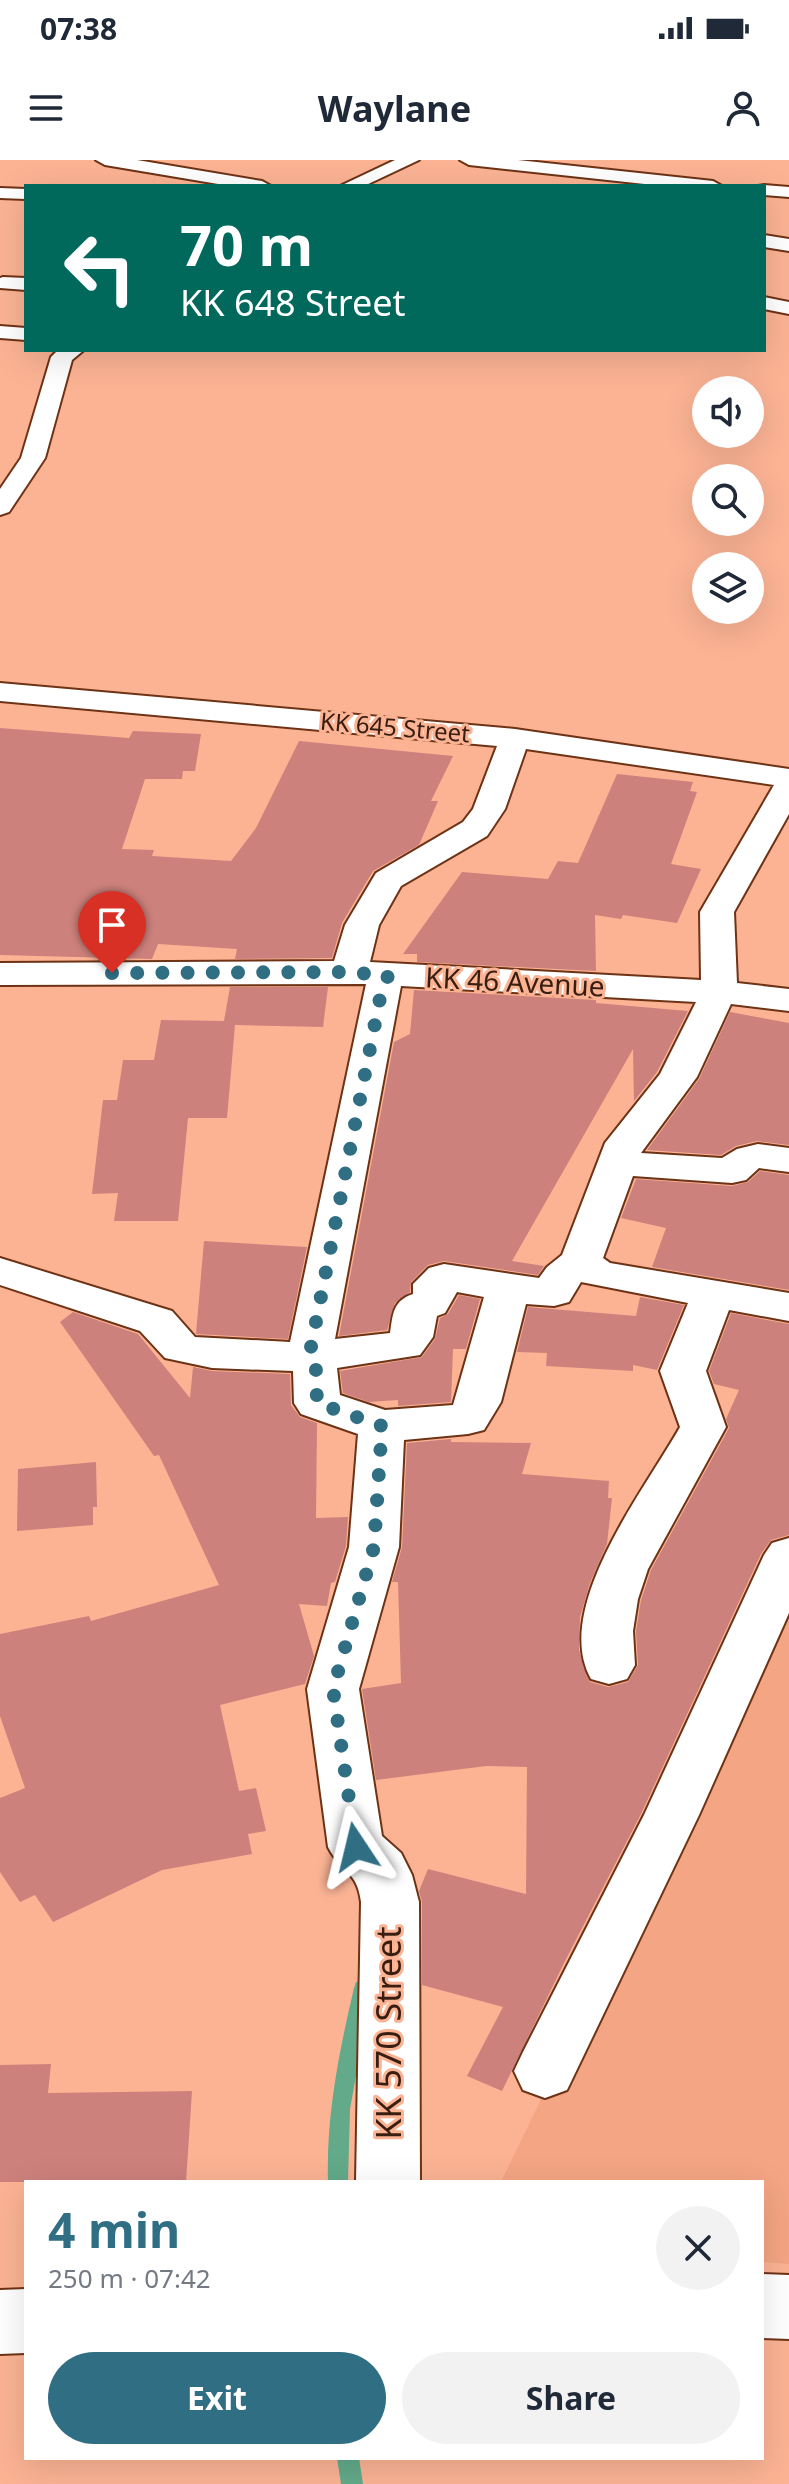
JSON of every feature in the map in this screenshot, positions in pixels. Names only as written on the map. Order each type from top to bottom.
[{"type":"street","points":[[105,160],[226,184]]},
{"type":"street","points":[[354,184],[410,160]]},
{"type":"street","points":[[469,160],[694,184]]},
{"type":"street","points":[[766,190],[789,192]]},
{"type":"street","points":[[0,193],[24,194]]},
{"type":"street","points":[[766,241],[789,245]]},
{"type":"street","points":[[3,283],[24,284]]},
{"type":"street","points":[[766,303],[789,308]]},
{"type":"street","points":[[0,332],[24,334]]},
{"type":"street","points":[[0,507],[33,458],[57,370],[62,357],[70,352]]},
{"type":"street","name":"KK 645 Street","points":[[0,692],[515,738],[789,778]]},
{"type":"street","points":[[515,738],[489,809],[475,829],[388,880],[362,925],[368,974],[379,1001],[309,1357],[316,1370],[317,1403],[382,1426],[468,1419],[478,1402],[507,1294],[518,1290]]},
{"type":"street","points":[[0,1271],[156,1321],[181,1348],[212,1354],[309,1357],[404,1345],[411,1337],[416,1308],[430,1303],[435,1294],[435,1284],[444,1277],[554,1293],[562,1276],[581,1261],[625,1143],[678,1077],[719,992],[717,912],[789,786]]},
{"type":"street","name":"KK 46 Avenue","points":[[0,974],[368,974],[719,992],[789,1000]]},
{"type":"street","points":[[617,1163],[732,1171],[739,1162],[753,1154],[789,1160]]},
{"type":"street","points":[[581,1261],[597,1274],[789,1307]]},
{"type":"street","points":[[609,1665],[605,1636],[618,1576],[703,1427],[683,1371],[713,1295]]},
{"type":"street","name":"KK 570 Street","points":[[382,1426],[374,1547],[333,1689],[356,1847],[378,1862],[387,1883],[390,1902],[388,2180]]},
{"type":"street","points":[[545,2071],[650,1864],[717,1723],[789,1555]]},
{"type":"street","points":[[764,2306],[789,2307]]},
{"type":"street","points":[[0,2322],[24,2321]]},
{"type":"shaded area","points":[[789,1587],[789,2264],[764,2262],[764,2180],[502,2180]]},
{"type":"building","points":[[0,728],[129,738],[133,731],[201,734],[195,771],[183,771],[182,779],[145,779],[122,849],[154,850],[152,856],[231,861],[256,828],[299,741],[453,756],[431,801],[438,801],[419,845],[373,871],[342,923],[332,958],[235,959],[237,949],[158,944],[152,959],[0,955]]},
{"type":"building","points":[[617,774],[693,782],[690,791],[697,792],[671,864],[701,869],[677,923],[623,915],[621,919],[595,915],[596,971],[417,962],[417,954],[403,954],[462,872],[548,879],[558,861],[578,863]]},
{"type":"building","points":[[230,987],[328,987],[323,1027],[235,1025],[227,1118],[188,1118],[178,1221],[114,1221],[118,1193],[92,1194],[103,1100],[117,1100],[123,1060],[154,1060],[161,1020],[224,1021]]},
{"type":"building","points":[[414,990],[596,1000],[596,1003],[688,1011],[657,1072],[634,1101],[633,1049],[512,1261],[544,1266],[538,1275],[444,1261],[428,1265],[411,1282],[410,1292],[395,1303],[387,1330],[339,1336],[394,1042],[410,1034]]},
{"type":"building","points":[[730,1012],[789,1023],[789,1145],[757,1141],[736,1146],[721,1155],[647,1150],[699,1079]]},
{"type":"building","points":[[760,1171],[789,1175],[789,1290],[652,1267],[666,1228],[621,1218],[636,1179],[732,1186],[748,1182]]},
{"type":"building","points":[[204,1241],[307,1247],[288,1339],[196,1334]]},
{"type":"building","points":[[459,1295],[480,1299],[466,1349],[453,1349],[451,1402],[398,1406],[398,1400],[369,1402],[343,1393],[340,1371],[422,1357],[435,1339],[440,1318],[448,1314]]},
{"type":"building","points":[[640,1297],[684,1305],[657,1370],[633,1365],[633,1371],[546,1366],[547,1353],[517,1352],[528,1307],[636,1316]]},
{"type":"building","points":[[73,1312],[138,1334],[190,1398],[193,1367],[212,1371],[290,1374],[291,1405],[300,1417],[317,1423],[316,1518],[348,1517],[346,1546],[335,1582],[331,1583],[327,1606],[299,1604],[314,1656],[305,1684],[220,1705],[239,1791],[256,1788],[266,1831],[248,1834],[252,1854],[162,1870],[53,1922],[35,1895],[20,1902],[0,1872],[0,1798],[25,1788],[0,1716],[0,1634],[89,1616],[91,1621],[219,1585],[159,1455],[154,1456],[60,1322]]},
{"type":"building","points":[[731,1313],[789,1324],[789,1535],[771,1540],[761,1554],[641,1814],[502,2091],[467,2076],[503,2007],[422,1985],[422,1902],[419,1891],[428,1869],[526,1894],[527,1767],[486,1766],[376,1780],[362,1689],[401,1683],[398,1582],[392,1582],[402,1547],[407,1443],[451,1439],[451,1442],[531,1443],[522,1474],[609,1481],[608,1498],[612,1498],[607,1544],[590,1583],[580,1617],[579,1650],[590,1682],[608,1687],[628,1682],[638,1665],[636,1631],[641,1600],[651,1570],[729,1428],[726,1419],[739,1390],[714,1384],[709,1371]]},
{"type":"building","points":[[96,1462],[97,1507],[93,1507],[93,1525],[17,1531],[18,1469]]},
{"type":"building","points":[[51,2064],[48,2093],[192,2091],[186,2180],[0,2182],[0,2065]]},
{"type":"waterway","points":[[338,2180],[340,2109],[363,1988]]},
{"type":"waterway","points":[[348,2460],[352,2484]]},
{"type":"route","points":[[112,973],[349,972],[388,976],[382,988],[365,1068],[344,1191],[309,1357],[316,1370],[317,1403],[382,1426],[374,1547],[333,1689],[343,1775],[356,1847]]}]
